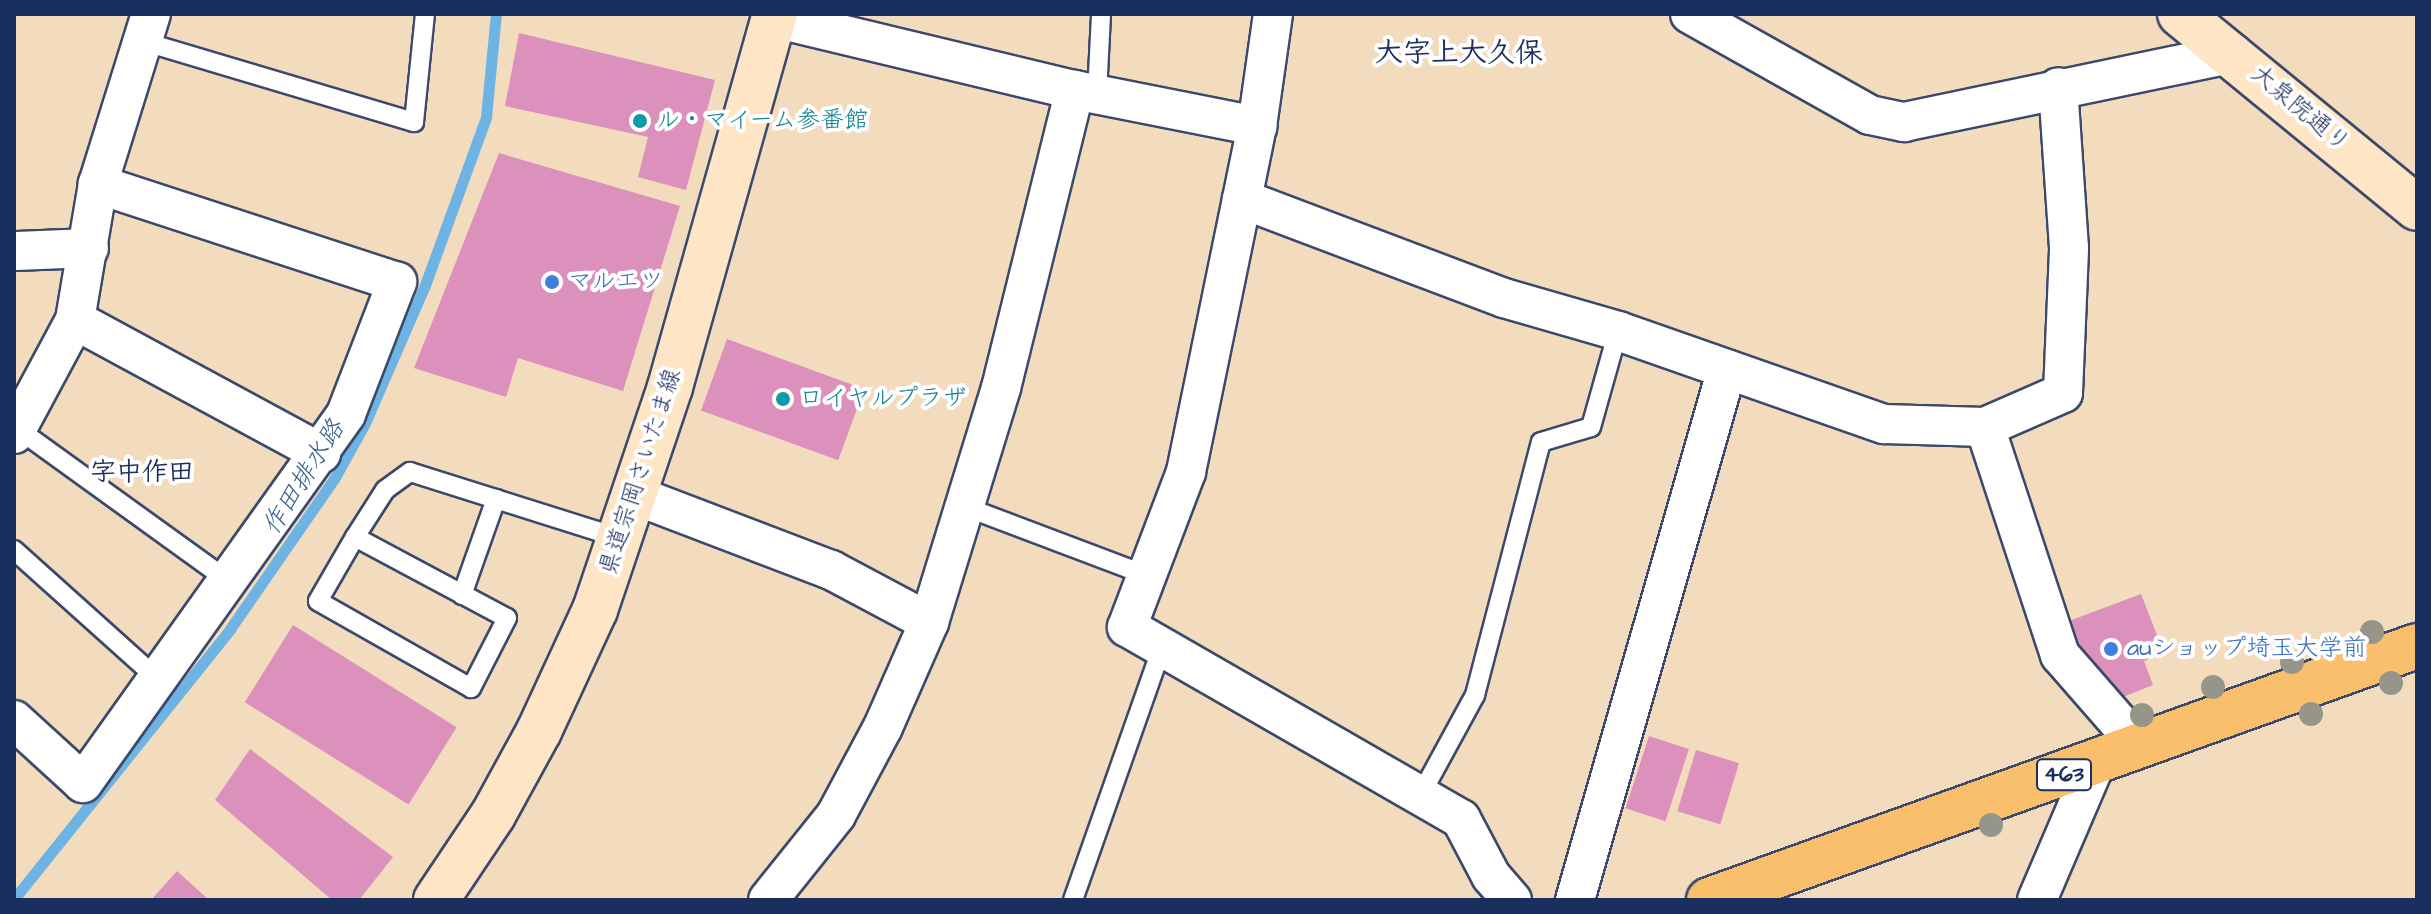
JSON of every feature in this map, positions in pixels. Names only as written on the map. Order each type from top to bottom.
[{"type":"highway","name":"463","points":[[1709,900],[2095,765],[2417,646]]},
{"type":"main road","name":"大泉院通り","points":[[2180,14],[2233,53],[2417,208]]},
{"type":"main road","name":"県道宗岡さいたま線","points":[[436,900],[493,815],[539,731],[621,539],[637,496],[737,164],[768,15]]},
{"type":"street","points":[[1273,14],[1257,126],[1186,472],[1127,627],[1461,819],[1491,876],[1512,900]]},
{"type":"street","points":[[1690,14],[1870,115],[1904,122],[2058,87],[2233,53]]},
{"type":"street","points":[[768,15],[1086,92],[1257,126]]},
{"type":"street","points":[[16,432],[75,320],[98,184],[146,27]]},
{"type":"street","points":[[1242,199],[1504,298],[1618,331],[1884,424],[1985,427],[2063,393],[2069,248],[2058,87]]},
{"type":"street","points":[[768,900],[836,815],[883,727],[929,622],[966,507],[1086,92]]},
{"type":"street","points":[[14,720],[83,783],[346,414],[397,282],[98,184]]},
{"type":"street","points":[[14,251],[89,248]]},
{"type":"street","points":[[75,320],[321,453]]},
{"type":"street","points":[[1575,900],[1727,369]]},
{"type":"street","points":[[1985,427],[2060,655],[2141,748]]},
{"type":"street","points":[[637,496],[831,570],[929,622]]},
{"type":"street","points":[[2037,900],[2095,765]]},
{"type":"lane","points":[[146,27],[414,122],[425,14]]},
{"type":"lane","points":[[1086,92],[1101,14]]},
{"type":"lane","points":[[1420,796],[1475,695],[1541,442],[1591,427],[1618,331]]},
{"type":"lane","points":[[16,432],[229,581]]},
{"type":"lane","points":[[355,537],[507,618],[471,688],[318,601],[355,537],[385,490],[410,472],[621,539]]},
{"type":"lane","points":[[462,595],[496,499]]},
{"type":"lane","points":[[966,507],[1146,575]]},
{"type":"lane","points":[[14,550],[158,679]]},
{"type":"lane","points":[[1073,900],[1162,647]]},
{"type":"building","name":"ル・マイーム参番館","points":[[519,33],[715,80],[686,190],[638,177],[648,137],[505,106]]},
{"type":"building","name":"マルエツ","points":[[499,153],[680,206],[623,391],[518,358],[506,397],[414,368]]},
{"type":"building","name":"ロイヤルプラザ","points":[[727,339],[864,389],[838,460],[701,410]]},
{"type":"building","points":[[2141,594],[2164,653],[2144,661],[2153,685],[2113,701],[2092,679],[2069,621]]},
{"type":"building","points":[[293,625],[457,727],[408,804],[245,702]]},
{"type":"building","points":[[1649,736],[1689,749],[1665,821],[1626,808]]},
{"type":"building","points":[[250,749],[393,857],[359,900],[332,900],[215,800]]},
{"type":"building","points":[[1696,750],[1739,763],[1720,824],[1677,811]]},
{"type":"building","points":[[177,871],[209,900],[151,900]]},
{"type":"waterway","name":"作田排水路","points":[[14,899],[230,629],[334,479],[365,423],[425,285],[486,117],[496,14]]},
{"type":"place","name":"ル・マイーム参番館","points":[[640,121]]},
{"type":"place","name":"マルエツ","points":[[552,282]]},
{"type":"place","name":"ロイヤルプラザ","points":[[783,399]]},
{"type":"place","name":"auショップ埼玉大学前","points":[[2111,649]]},
{"type":"district","name":"大字上大久保","points":[[1459,53]]},
{"type":"district","name":"字中作田","points":[[142,473]]}]
